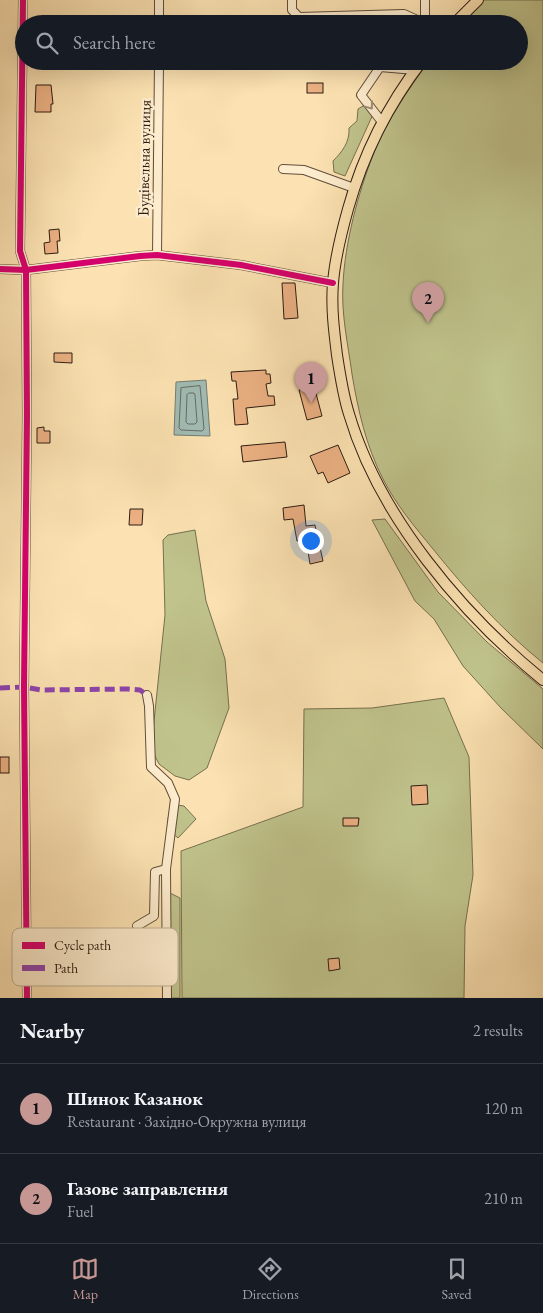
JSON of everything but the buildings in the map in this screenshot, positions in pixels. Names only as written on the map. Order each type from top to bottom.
[{"type":"main road","points":[[463,15],[478,0]]},
{"type":"main road","points":[[415,70],[382,122],[367,154],[354,188],[338,244],[333,283],[334,335],[340,373],[349,414],[361,448],[378,484],[400,522],[447,585],[497,639],[543,680]]},
{"type":"street","points":[[23,0],[23,15]]},
{"type":"street","points":[[159,0],[159,15]]},
{"type":"street","points":[[292,0],[292,10],[296,15]]},
{"type":"street","points":[[424,15],[425,0]]},
{"type":"street","points":[[378,15],[406,15]]},
{"type":"street","points":[[22,70],[20,251],[26,270],[27,425],[24,696],[26,928]]},
{"type":"street","name":"Будівельна вулиця","points":[[157,255],[159,70]]},
{"type":"street","points":[[378,70],[361,95],[382,122]]},
{"type":"street","points":[[283,169],[304,170],[354,188]]},
{"type":"street","points":[[0,269],[26,270],[157,255],[241,265],[333,283]]},
{"type":"street","points":[[147,695],[151,767],[168,783],[175,799],[166,869],[166,928]]},
{"type":"street","points":[[137,926],[154,916],[155,872],[166,869]]},
{"type":"green space","points":[[483,0],[543,0],[543,663],[513,637],[471,594],[413,524],[388,489],[372,454],[363,428],[354,387],[344,318],[343,295],[346,252],[357,202],[367,170],[391,118],[422,70],[528,70],[528,15],[469,15]]},
{"type":"green space","points":[[363,106],[374,112],[345,176],[334,172],[333,161],[345,146],[349,128],[357,121],[358,109]]},
{"type":"green space","points":[[385,519],[438,592],[487,642],[543,689],[543,749],[501,708],[463,666],[434,619],[415,601],[372,520]]},
{"type":"green space","points":[[195,530],[206,601],[225,659],[229,708],[207,768],[189,780],[175,776],[159,764],[153,752],[153,731],[165,615],[163,540],[168,535]]},
{"type":"green space","points":[[444,698],[469,757],[473,875],[465,926],[464,998],[182,998],[181,851],[303,807],[304,709],[372,708]]},
{"type":"green space","points":[[177,805],[184,806],[196,819],[178,838],[169,830],[168,818]]},
{"type":"green space","points":[[170,893],[180,898],[180,998],[170,998],[170,986],[178,986],[178,928],[170,928]]},
{"type":"water","points":[[206,380],[210,436],[174,435],[176,382]]},
{"type":"marked path","points":[[0,688],[24,687],[41,690],[128,689],[140,690],[147,695]]},
{"type":"cycle path","points":[[23,0],[23,15]]},
{"type":"cycle path","points":[[22,70],[20,251],[26,270],[27,415],[24,687],[26,928]]},
{"type":"cycle path","points":[[0,269],[26,270],[157,255],[241,265],[333,283]]},
{"type":"cycle path","points":[[27,986],[27,998]]},
{"type":"place","name":"Газове заправлення","points":[[428,323]]},
{"type":"place","name":"Шинок Казанок","points":[[311,403]]}]
